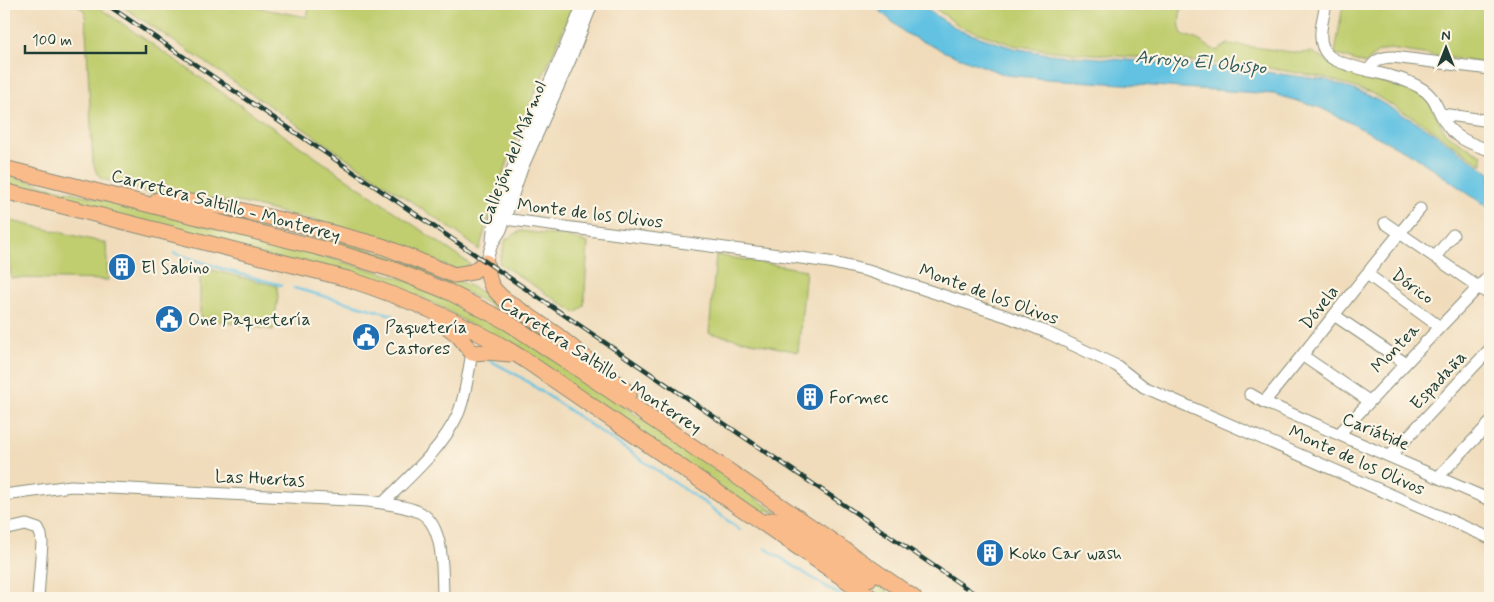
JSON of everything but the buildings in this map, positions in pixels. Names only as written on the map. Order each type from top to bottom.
[{"type":"main road","name":"Carretera Saltillo - Monterrey","points":[[4,168],[332,251],[394,270],[431,284],[506,322],[623,399],[914,598]]},
{"type":"main road","name":"Carretera Saltillo - Monterrey","points":[[4,191],[330,274],[403,299],[466,327],[526,360],[872,598]]},
{"type":"main road","points":[[139,201],[183,200],[231,208],[310,226],[382,246],[454,275],[472,272],[486,262],[489,280],[493,289],[593,363],[641,404],[652,420]]},
{"type":"main road","points":[[403,299],[452,330],[463,340],[472,353],[497,352],[526,360]]},
{"type":"main road","points":[[763,523],[771,520],[782,521],[862,575],[906,598]]},
{"type":"street","name":"Callejón del Mármol","points":[[486,262],[492,244],[501,230],[500,219],[529,152],[565,59],[583,4]]},
{"type":"street","name":"Callejón del Mármol","points":[[565,59],[592,4]]},
{"type":"street","points":[[1326,4],[1321,41],[1329,56],[1337,61],[1401,80],[1420,88],[1435,101],[1450,129],[1457,135],[1490,150]]},
{"type":"street","points":[[1368,71],[1372,64],[1380,58],[1393,56],[1490,69]]},
{"type":"street","points":[[1442,114],[1490,121]]},
{"type":"street","name":"Dóvela","points":[[1264,402],[1420,209]]},
{"type":"street","name":"Monte de los Olivos","points":[[500,219],[829,262],[900,281],[1006,316],[1046,332],[1117,366],[1144,387],[1490,538]]},
{"type":"street","points":[[1385,223],[1490,296]]},
{"type":"street","points":[[1435,257],[1453,235]]},
{"type":"street","name":"Dórico","points":[[1367,274],[1440,327]]},
{"type":"street","name":"Montea","points":[[1339,434],[1368,401],[1490,275]]},
{"type":"street","points":[[1334,315],[1405,363]]},
{"type":"street","name":"Espadaña","points":[[1390,456],[1490,348]]},
{"type":"street","points":[[383,503],[435,448],[450,429],[458,413],[472,353]]},
{"type":"street","points":[[1303,356],[1368,401]]},
{"type":"street","name":"Cariátide","points":[[1250,394],[1264,402],[1490,499]]},
{"type":"street","points":[[1438,477],[1490,422]]},
{"type":"street","name":"Las Huertas","points":[[4,495],[40,489],[78,486],[383,503],[420,512],[431,521],[437,532],[443,598]]},
{"type":"street","points":[[4,530],[26,525],[38,529],[41,535],[38,598]]},
{"type":"green space","points":[[75,4],[94,4],[470,264],[465,268],[457,270],[394,245],[336,226],[243,203],[150,193],[102,179],[97,174],[93,163],[85,11]]},
{"type":"green space","points":[[119,4],[248,4],[307,17],[310,4],[573,4],[514,144],[479,250],[459,234]]},
{"type":"green space","points":[[929,4],[1181,4],[1179,22],[1182,34],[1198,40],[1216,51],[1228,44],[1300,53],[1312,52],[1336,67],[1376,81],[1409,89],[1429,100],[1445,133],[1482,155],[1482,165],[1424,124],[1371,93],[1327,78],[1263,67],[1054,51],[1013,45],[961,27]]},
{"type":"green space","points":[[1343,4],[1490,4],[1490,64],[1390,49],[1376,54],[1365,64],[1335,54]]},
{"type":"green space","points":[[4,175],[297,249],[404,279],[493,320],[589,382],[777,513],[766,510],[757,512],[447,310],[420,297],[4,186]]},
{"type":"green space","points":[[187,206],[203,206],[339,241],[406,262],[472,287],[561,345],[593,371],[524,325],[447,283],[337,244]]},
{"type":"green space","points":[[7,220],[106,243],[108,280],[11,278]]},
{"type":"green space","points":[[521,231],[570,237],[588,243],[584,306],[576,313],[499,263],[506,239]]},
{"type":"green space","points":[[716,255],[806,270],[798,352],[709,333]]},
{"type":"green space","points":[[200,267],[277,286],[278,297],[273,330],[200,318]]},
{"type":"green space","points":[[774,525],[899,598],[886,598]]},
{"type":"water","points":[[872,4],[918,4],[959,30],[1013,48],[1049,54],[1242,69],[1326,80],[1368,95],[1431,131],[1490,173],[1490,209],[1413,155],[1321,108],[1274,94],[1006,75],[945,52],[905,33]]},
{"type":"waterway","points":[[174,253],[281,285]]},
{"type":"waterway","points":[[294,288],[393,315]]},
{"type":"waterway","points":[[487,359],[519,376],[709,506],[740,530]]},
{"type":"waterway","points":[[765,548],[844,598]]},
{"type":"railway","points":[[106,4],[981,598]]},
{"type":"place","name":"El Sabino","points":[[122,267]]},
{"type":"place","name":"One Paquetería","points":[[169,319]]},
{"type":"place","name":"Paquetería Castores","points":[[366,337]]},
{"type":"place","name":"Formec","points":[[810,397]]},
{"type":"place","name":"Koko Car wash","points":[[990,553]]},
{"type":"water label","name":"Arroyo El Obispo","points":[[1201,61]]}]
